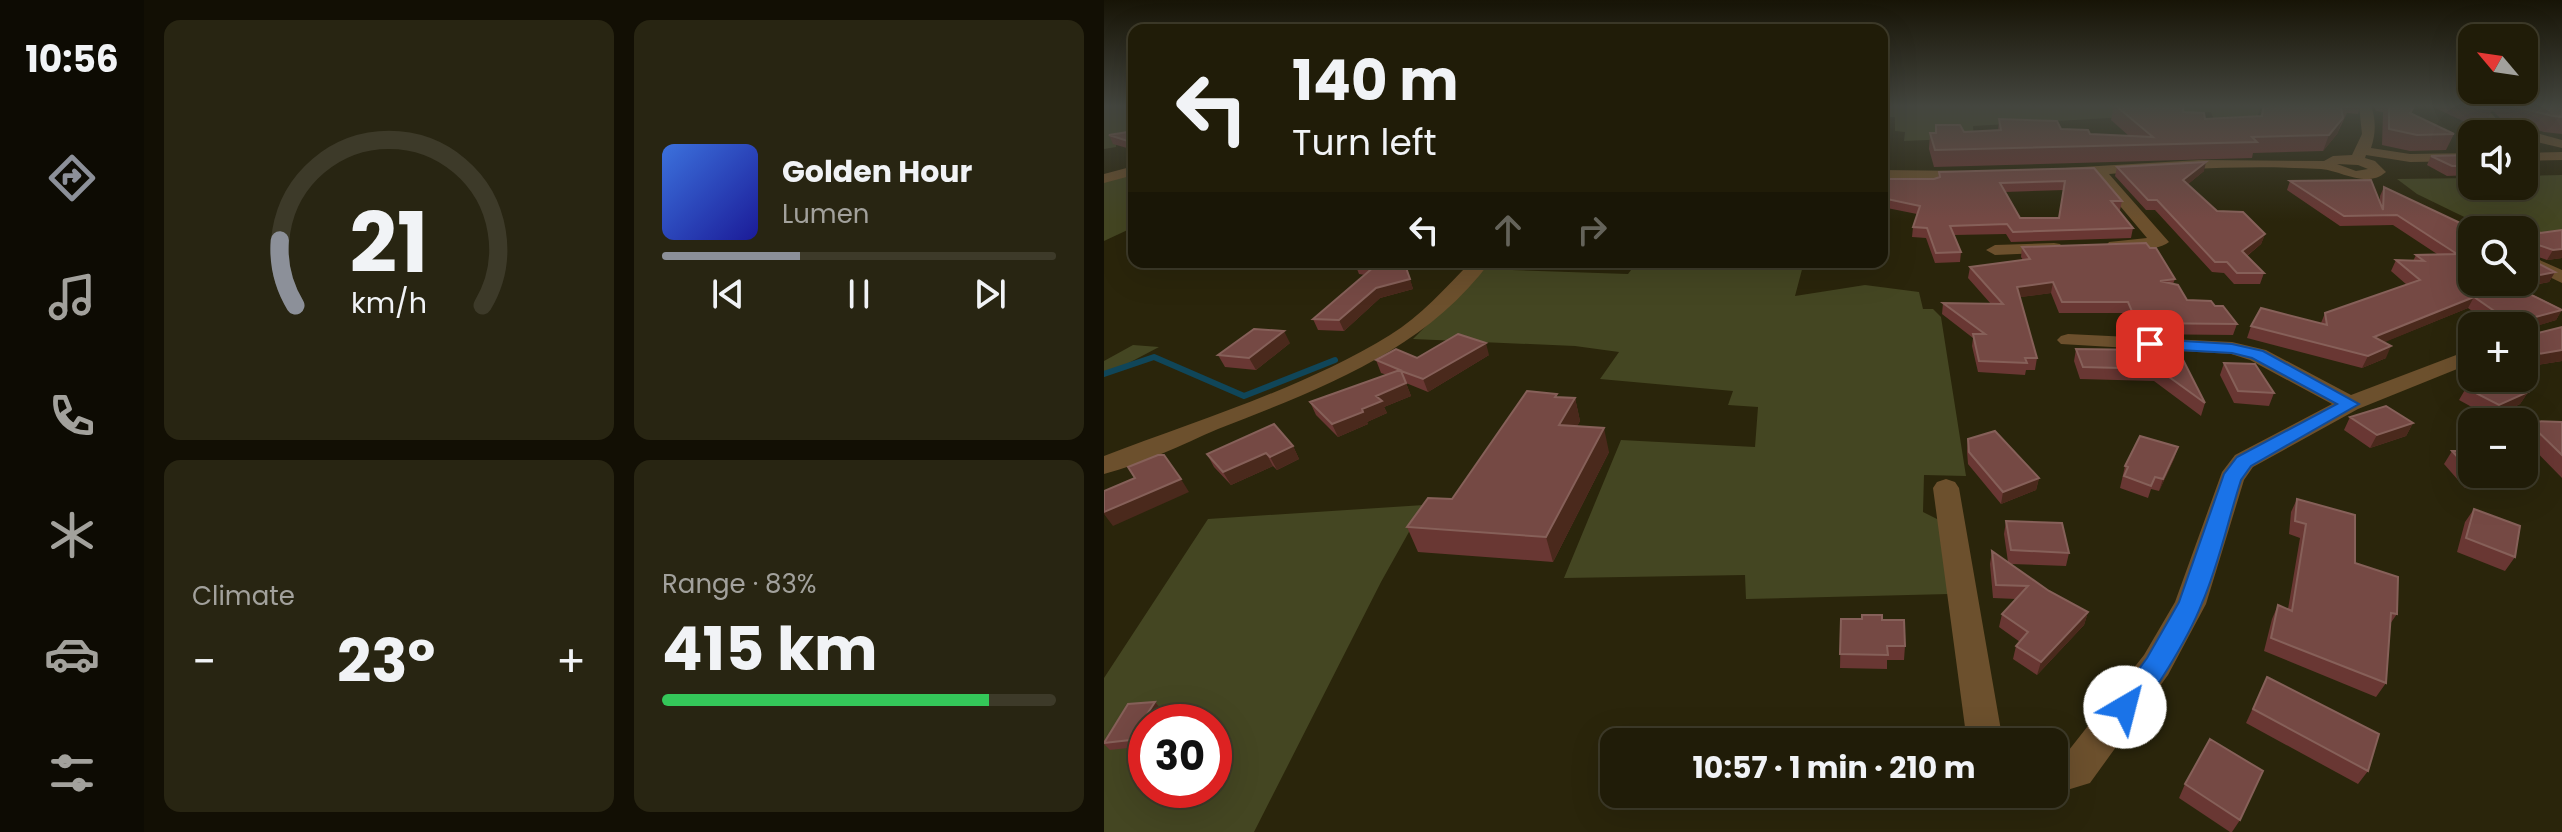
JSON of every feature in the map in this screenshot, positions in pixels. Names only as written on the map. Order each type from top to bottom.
[{"type":"street","points":[[2361,162],[2366,144]]},
{"type":"street","points":[[2538,157],[2562,156]]},
{"type":"street","points":[[2052,172],[2178,165],[2327,165],[2337,171],[2361,162],[2458,157]]},
{"type":"street","points":[[2361,162],[2387,190]]},
{"type":"street","points":[[2098,170],[2160,242],[2105,247]]},
{"type":"street","points":[[1104,179],[1128,172]]},
{"type":"street","points":[[1888,174],[1984,175]]},
{"type":"street","points":[[1995,250],[2074,248]]},
{"type":"street","points":[[2538,265],[2562,277]]},
{"type":"street","points":[[1104,466],[1305,386],[1397,340],[1427,318],[1475,268]]},
{"type":"street","points":[[2068,340],[2232,348],[2258,355],[2350,404]]},
{"type":"street","points":[[2068,772],[2077,770],[2156,665],[2190,604],[2231,478],[2244,461],[2350,404],[2458,361]]},
{"type":"street","points":[[1946,488],[1983,728]]},
{"type":"green space","points":[[1104,144],[1116,144],[1116,147],[1104,149]]},
{"type":"green space","points":[[1128,173],[1128,230],[1104,241],[1104,181]]},
{"type":"green space","points":[[2562,175],[2562,231],[2538,234],[2538,216],[2462,216],[2417,194],[2397,179],[2458,178],[2458,200],[2538,200],[2538,176]]},
{"type":"green space","points":[[1632,268],[1802,268],[1795,296],[1865,285],[1919,292],[1923,309],[1933,309],[1941,317],[1966,476],[1924,475],[1923,512],[1945,523],[1949,594],[1746,599],[1745,575],[1564,578],[1621,440],[1755,447],[1758,407],[1728,405],[1733,391],[1600,379],[1619,352],[1575,346],[1413,339],[1483,269],[1628,274]]},
{"type":"green space","points":[[1133,345],[1159,347],[1104,376],[1104,361]]},
{"type":"green space","points":[[1424,505],[1381,582],[1254,832],[1104,832],[1104,678],[1208,519]]},
{"type":"building","points":[[1933,144],[2183,144],[1935,150]]},
{"type":"building","points":[[2458,155],[2458,166],[2452,166],[2431,156]]},
{"type":"building","points":[[2206,162],[2183,180],[2217,211],[2243,212],[2265,234],[2242,251],[2264,273],[2237,273],[2227,262],[2215,262],[2157,200],[2148,200],[2117,167]]},
{"type":"building","points":[[2094,168],[2122,201],[2111,201],[2133,228],[2013,232],[2007,224],[1950,226],[1961,252],[1936,253],[1927,228],[1913,227],[1920,206],[1888,199],[1888,179],[1940,177],[1939,172]],"holes":[[[2065,181],[2059,218],[2020,218],[2000,183]]]},
{"type":"building","points":[[2371,180],[2383,210],[2384,187],[2458,222],[2458,296],[2534,296],[2562,310],[2538,316],[2538,312],[2496,312],[2474,297],[2374,337],[2391,346],[2368,356],[2251,326],[2261,308],[2327,325],[2325,313],[2420,280],[2396,260],[2424,261],[2416,255],[2457,254],[2397,215],[2344,216],[2290,181]]},
{"type":"building","points":[[2562,230],[2562,249],[2553,250],[2538,245],[2538,233]]},
{"type":"building","points":[[2146,243],[2150,248],[2156,248],[2175,279],[2160,281],[2178,285],[2187,300],[2211,301],[2215,306],[2223,306],[2237,324],[2137,323],[2128,302],[2062,302],[2053,282],[2017,287],[2037,358],[2025,358],[2027,363],[1979,361],[1973,334],[1985,334],[1943,303],[2003,304],[1970,267],[2030,259],[2022,247]]},
{"type":"building","points":[[2538,263],[2555,272],[2538,275]]},
{"type":"building","points":[[1373,268],[1406,268],[1410,279],[1376,288],[1339,320],[1313,319]]},
{"type":"building","points":[[2562,327],[2562,350],[2538,354],[2538,333]]},
{"type":"building","points":[[1254,329],[1284,331],[1249,358],[1218,355]]},
{"type":"building","points":[[1458,334],[1486,343],[1423,379],[1401,371],[1406,383],[1376,396],[1382,401],[1362,409],[1363,412],[1332,424],[1310,402],[1400,370],[1376,360],[1396,349],[1417,358]]},
{"type":"building","points":[[2145,340],[2174,342],[2205,403],[2158,369],[2083,367],[2076,349],[2149,350]]},
{"type":"building","points":[[2224,363],[2255,364],[2274,393],[2238,391]]},
{"type":"building","points":[[1527,391],[1575,398],[1559,425],[1604,428],[1546,537],[1407,527],[1428,498],[1452,499]]},
{"type":"building","points":[[2474,392],[2528,392],[2499,405]]},
{"type":"building","points":[[2386,406],[2413,423],[2377,435],[2350,417]]},
{"type":"building","points":[[2538,421],[2562,422],[2562,455],[2538,432]]},
{"type":"building","points":[[1274,424],[1293,446],[1270,457],[1266,453],[1223,472],[1207,454]]},
{"type":"building","points":[[1995,431],[2039,478],[2003,492],[1969,452],[1968,439]]},
{"type":"building","points":[[2140,436],[2178,447],[2163,479],[2155,477],[2151,486],[2124,476],[2128,467],[2125,466]]},
{"type":"building","points":[[1164,455],[1181,479],[1104,512],[1104,491],[1135,478],[1128,467]]},
{"type":"building","points":[[2297,499],[2355,515],[2355,563],[2398,577],[2397,614],[2391,613],[2386,683],[2271,638],[2278,605],[2292,611],[2306,524],[2295,521]]},
{"type":"building","points":[[2474,509],[2520,526],[2515,557],[2466,538]]},
{"type":"building","points":[[2006,521],[2062,523],[2069,553],[2011,550]]},
{"type":"building","points":[[1992,551],[2049,591],[2088,612],[2041,662],[2016,646],[2028,632],[2002,614],[2028,586],[1996,585]]},
{"type":"building","points":[[1862,615],[1882,615],[1882,620],[1904,620],[1905,646],[1887,646],[1888,655],[1840,654],[1841,619],[1862,619]]},
{"type":"building","points":[[2267,677],[2379,734],[2368,771],[2253,709]]},
{"type":"building","points":[[1128,704],[1128,740],[1104,743]]},
{"type":"building","points":[[2210,739],[2263,771],[2240,820],[2185,784]]},
{"type":"waterway","points":[[1104,374],[1154,357],[1244,396],[1335,360]]},
{"type":"route","points":[[2125,707],[2156,665],[2190,604],[2231,478],[2244,461],[2350,404],[2258,355],[2232,348],[2150,344]]}]
